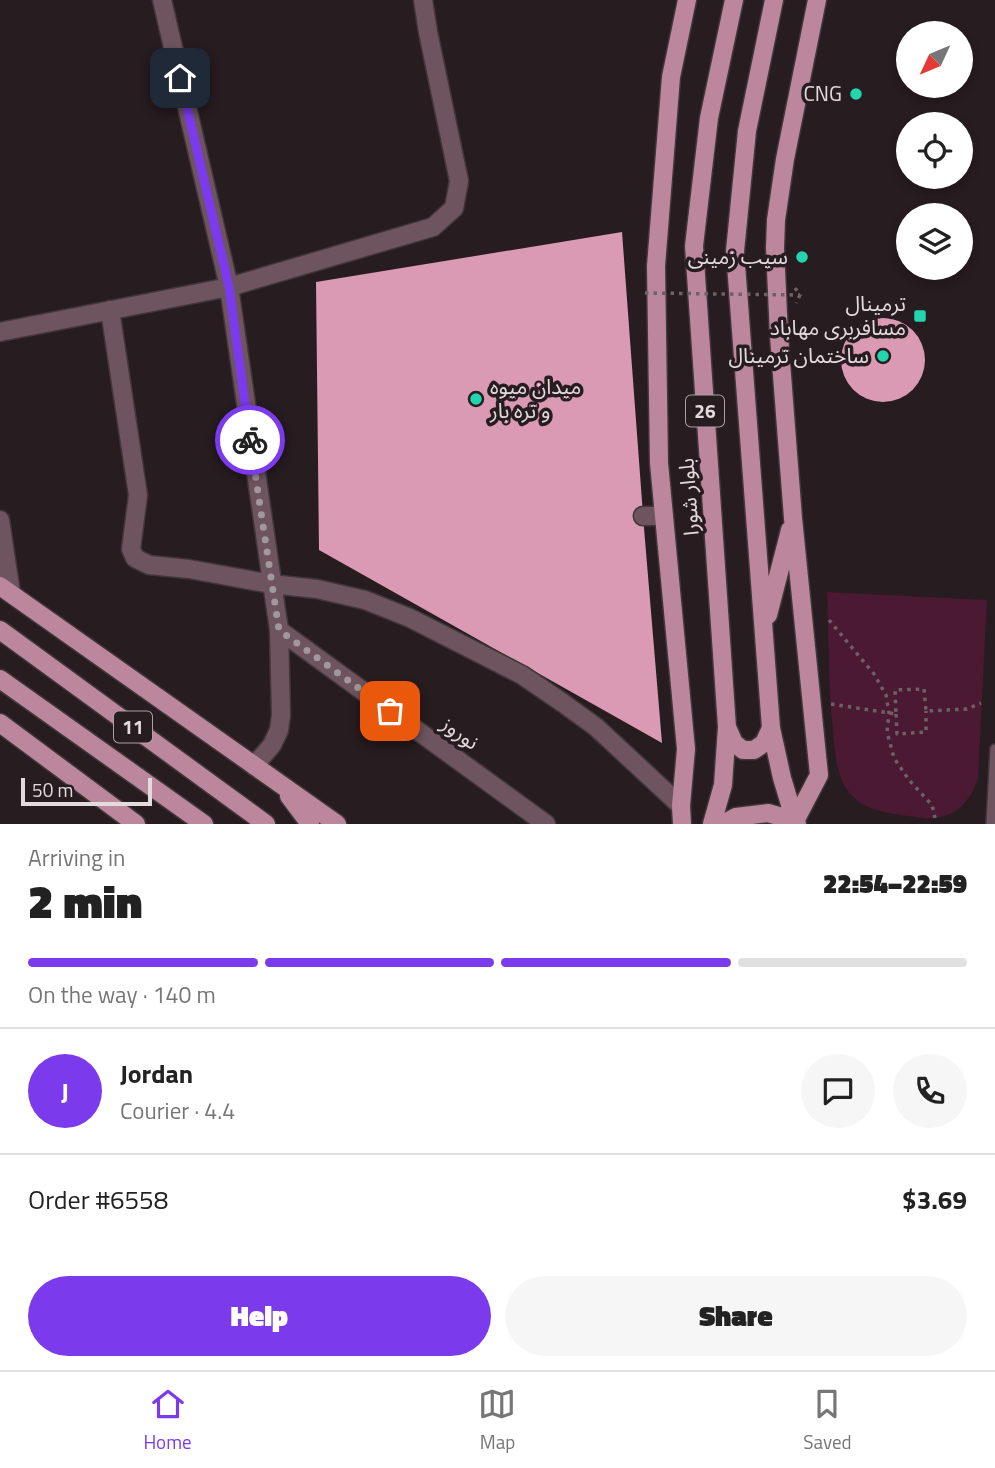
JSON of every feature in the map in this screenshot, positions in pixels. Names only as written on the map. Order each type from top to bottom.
[{"type":"main road","points":[[682,815],[686,749],[659,463],[656,266],[671,77],[687,0]]},
{"type":"main road","name":"بلوار شورا","points":[[712,824],[723,785],[727,727],[694,246],[709,118],[734,0]]},
{"type":"main road","name":"26","points":[[774,0],[747,131],[735,251],[771,728],[796,823]]},
{"type":"main road","points":[[723,824],[736,817],[768,813],[796,823],[819,775],[793,518],[775,248],[776,220],[785,159],[817,0]]},
{"type":"main road","points":[[765,628],[793,518]]},
{"type":"main road","points":[[5,590],[337,824]]},
{"type":"main road","name":"11","points":[[0,631],[266,824]]},
{"type":"main road","name":"11","points":[[0,679],[204,824]]},
{"type":"main road","points":[[0,723],[136,824]]},
{"type":"main road","points":[[727,727],[734,743],[743,750],[754,750],[764,743],[771,728]]},
{"type":"main road","points":[[279,783],[310,824]]},
{"type":"street","points":[[162,0],[229,287],[279,630],[279,730],[272,745],[254,766]]},
{"type":"street","points":[[0,332],[229,287],[433,227],[454,208],[459,181],[423,0]]},
{"type":"street","points":[[110,310],[138,495],[131,549],[135,558],[149,565],[317,589],[365,600],[443,634],[522,675],[596,727],[682,815]]},
{"type":"street","points":[[643,516],[664,516]]},
{"type":"street","points":[[0,520],[5,590]]},
{"type":"street","name":"نوروز","points":[[279,630],[547,824]]},
{"type":"lane","points":[[991,824],[995,749]]},
{"type":"path","points":[[645,293],[800,295]]},
{"type":"path","points":[[829,620],[874,674],[886,695],[887,732],[894,758],[909,780],[932,805],[934,818]]},
{"type":"path","points":[[923,689],[926,711],[926,732],[897,734],[895,690],[923,689]]},
{"type":"path","points":[[926,711],[967,709],[981,703]]},
{"type":"path","points":[[831,704],[896,714]]},
{"type":"shaded area","points":[[827,592],[987,600],[978,778],[970,796],[958,809],[934,818],[898,815],[863,804],[844,785],[834,744]]},
{"type":"building","name":"میدان میوه و تره بار","points":[[622,232],[662,743],[319,550],[316,282]]},
{"type":"building","name":"ساختمان ترمینال","points":[[883,318],[899,321],[913,330],[922,344],[925,360],[922,376],[913,390],[899,399],[883,402],[867,399],[853,390],[844,376],[841,360],[844,344],[853,330],[867,321]]},
{"type":"way so far","points":[[250,440],[279,630],[390,711]]},
{"type":"place","name":"CNG","points":[[856,94]]},
{"type":"place","name":"سیب زمینی","points":[[802,257]]},
{"type":"place","name":"ترمینال مسافربری مهاباد","points":[[920,316]]},
{"type":"place","name":"ساختمان ترمینال","points":[[883,356]]},
{"type":"place","name":"میدان میوه و تره بار","points":[[476,399]]},
{"type":"route","points":[[180,78],[229,287],[250,440]]}]
